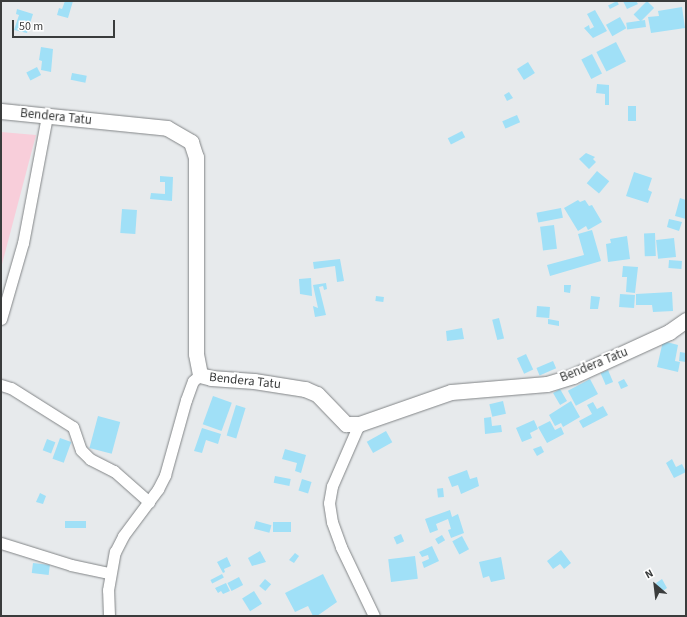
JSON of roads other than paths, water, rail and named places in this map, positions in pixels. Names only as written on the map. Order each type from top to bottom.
[{"type":"main road","name":"Bendera Tatu","points":[[1,111],[167,128],[191,142],[196,157],[196,354],[200,375],[211,378],[254,381],[305,388],[316,394],[339,419],[346,424],[359,424],[451,392],[547,384],[573,376],[669,332],[686,320]]},
{"type":"street","points":[[1,319],[23,243],[47,116]]},
{"type":"street","points":[[109,616],[109,573],[115,552],[122,536],[149,502],[165,475],[190,387],[200,375]]},
{"type":"street","points":[[1,385],[11,388],[73,427],[81,450],[90,459],[114,471],[149,502]]},
{"type":"street","points":[[359,424],[332,486],[329,503],[332,522],[341,547],[374,616]]},
{"type":"street","points":[[1,543],[71,565],[109,573]]}]
